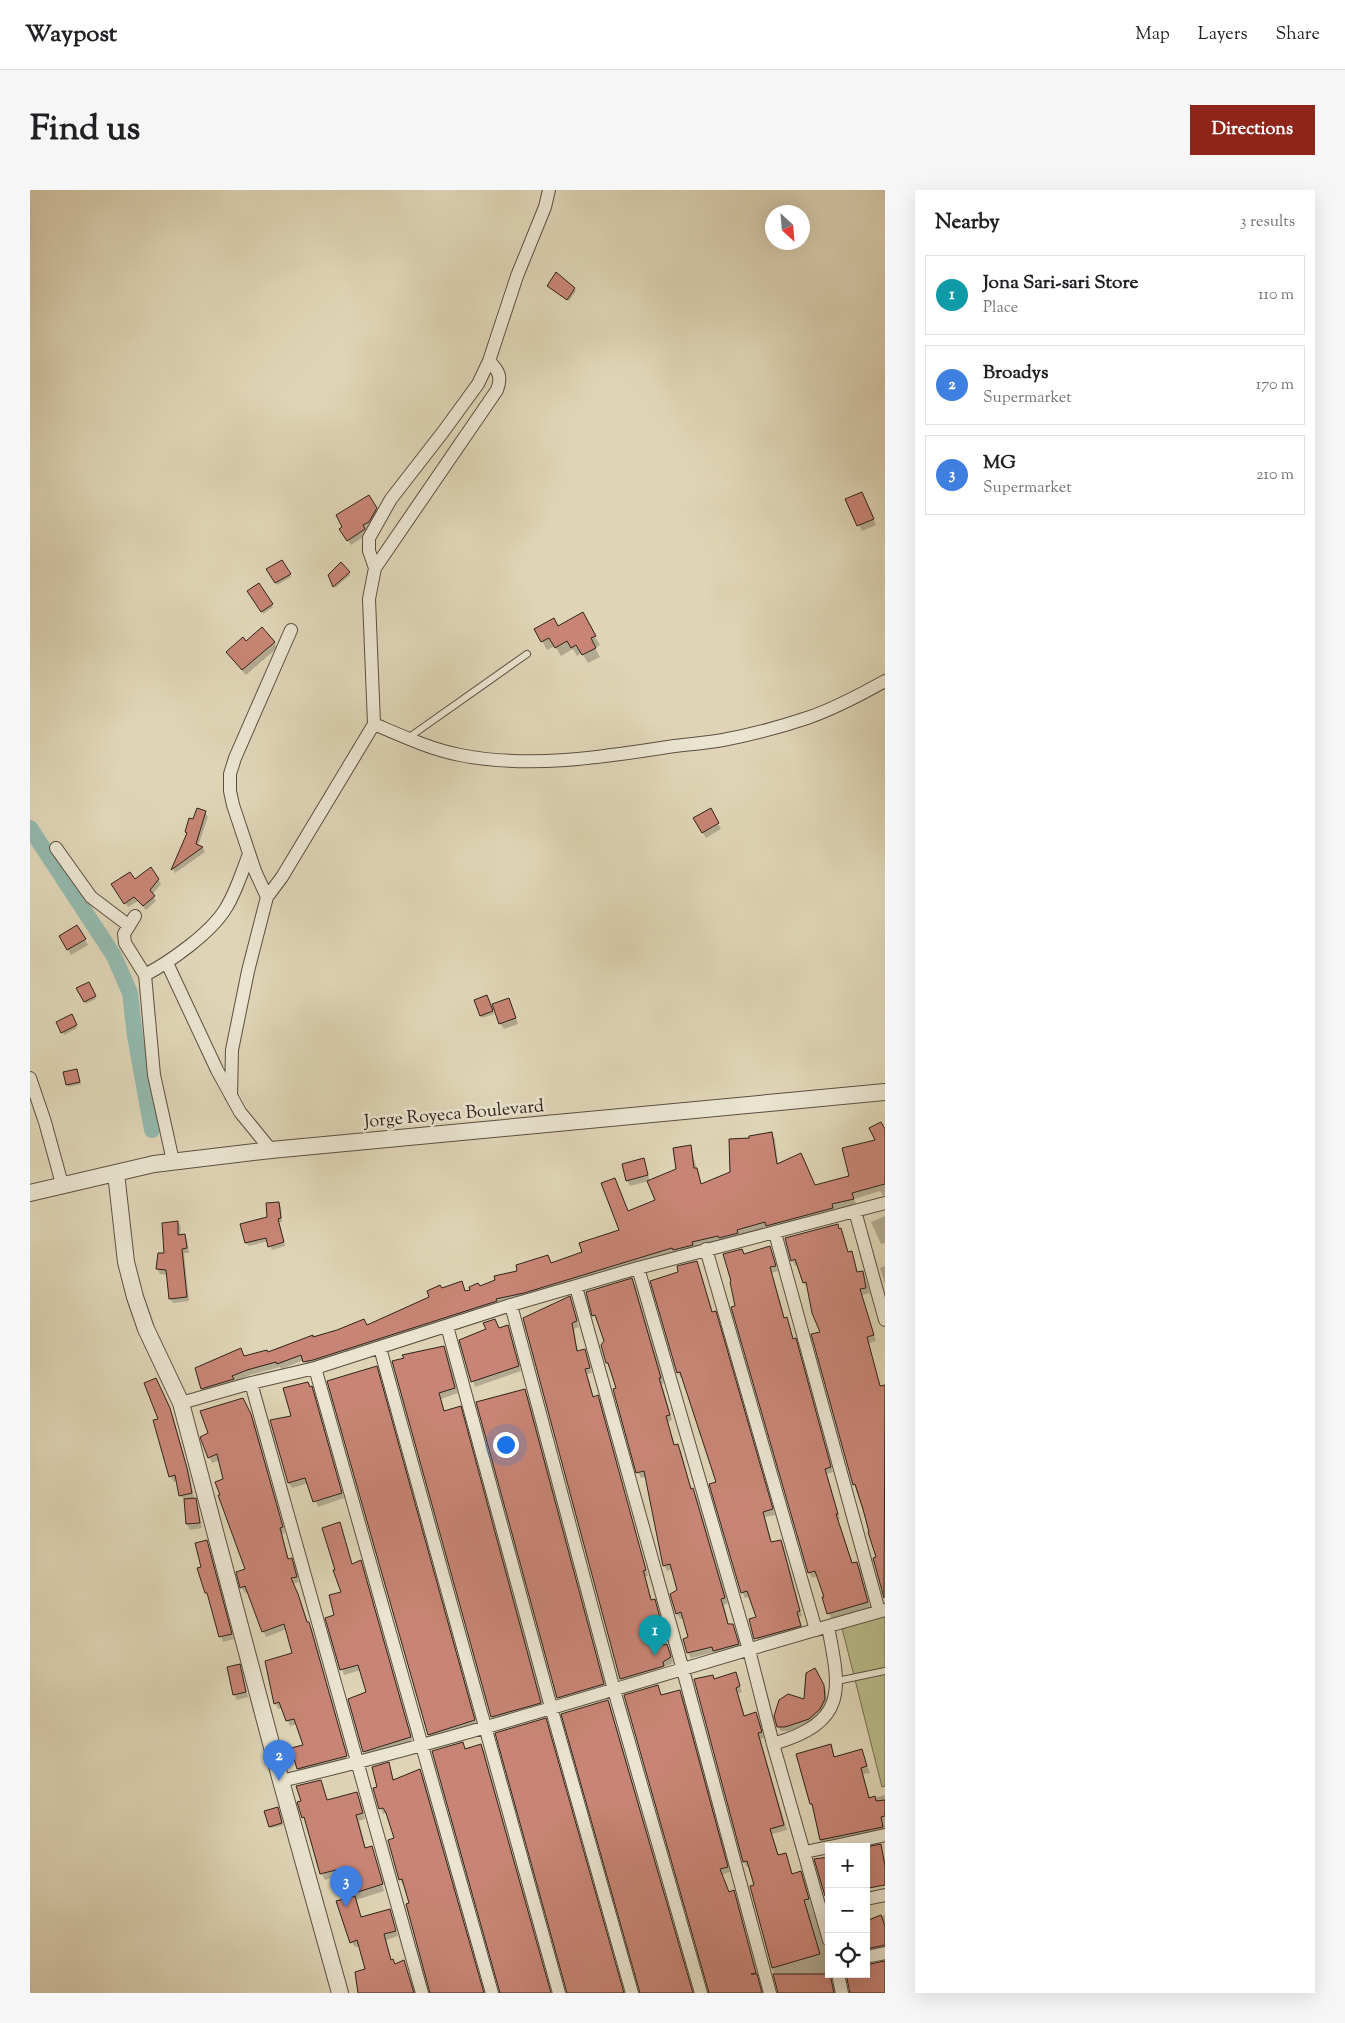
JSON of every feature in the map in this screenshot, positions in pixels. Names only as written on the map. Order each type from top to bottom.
[{"type":"street","points":[[375,568],[369,551],[368,538],[391,499],[469,398],[489,361],[517,276],[545,207],[549,190]]},
{"type":"street","points":[[231,1096],[232,1050],[236,1027],[267,897],[282,877],[374,724],[369,599],[375,568],[497,390],[500,374],[489,361]]},
{"type":"street","points":[[267,897],[249,854],[233,805],[230,790],[230,774],[235,758],[291,630]]},
{"type":"street","points":[[374,724],[451,753],[493,760],[538,761],[631,753],[724,740],[808,718],[845,703],[885,681]]},
{"type":"street","points":[[56,848],[91,897],[132,921],[124,934],[125,943],[145,975],[154,1075],[172,1161]]},
{"type":"street","points":[[145,975],[167,963],[218,920],[226,908],[249,854]]},
{"type":"street","points":[[167,963],[231,1096],[249,1125],[272,1150]]},
{"type":"street","points":[[30,1078],[45,1122],[62,1184]]},
{"type":"street","name":"Jorge Royeca Boulevard","points":[[30,1193],[62,1184],[172,1161],[885,1092]]},
{"type":"street","points":[[116,1173],[126,1262],[135,1297],[146,1329],[181,1403],[281,1780],[340,1993]]},
{"type":"street","points":[[181,1403],[251,1383],[316,1368],[511,1305],[638,1268],[885,1204]]},
{"type":"street","points":[[855,1211],[885,1320]]},
{"type":"street","points":[[281,1780],[356,1763],[421,1745],[882,1611],[775,1233]]},
{"type":"street","points":[[706,1249],[837,1681],[836,1699],[829,1712],[814,1726],[789,1739],[773,1744]]},
{"type":"street","points":[[638,1268],[749,1650],[773,1744],[805,1852],[824,1907],[828,1933]]},
{"type":"street","points":[[576,1287],[770,1993]]},
{"type":"street","points":[[511,1305],[614,1690],[701,1993]]},
{"type":"street","points":[[447,1326],[551,1708],[632,1993]]},
{"type":"street","points":[[380,1348],[559,1993]]},
{"type":"street","points":[[316,1368],[492,1993]]},
{"type":"street","points":[[251,1383],[422,1993]]},
{"type":"street","points":[[848,1843],[885,1835]]},
{"type":"street","points":[[805,1852],[825,1848]]},
{"type":"street","points":[[870,1898],[885,1895]]},
{"type":"street","points":[[870,1956],[885,1953]]},
{"type":"street","points":[[839,1978],[842,1993]]},
{"type":"lane","points":[[408,738],[527,654]]},
{"type":"lane","points":[[837,1681],[885,1671]]},
{"type":"green space","points":[[885,1616],[885,1786],[882,1787],[842,1628]]},
{"type":"building","points":[[556,272],[575,288],[567,300],[547,286]]},
{"type":"building","points":[[862,492],[874,519],[857,526],[845,499]]},
{"type":"building","points":[[369,495],[377,508],[369,522],[363,525],[365,529],[347,541],[339,529],[342,527],[336,515]]},
{"type":"building","points":[[282,560],[291,574],[275,583],[266,569]]},
{"type":"building","points":[[341,562],[350,572],[333,587],[328,575]]},
{"type":"building","points":[[259,583],[273,604],[261,612],[247,591]]},
{"type":"building","points":[[583,612],[596,636],[591,638],[596,648],[582,655],[576,645],[571,648],[567,641],[555,648],[549,638],[541,642],[534,629],[554,618],[558,626]]},
{"type":"building","points":[[262,627],[275,642],[242,670],[226,652],[243,637],[246,641]]},
{"type":"building","points":[[197,808],[206,811],[196,844],[203,847],[171,870],[187,833],[185,832],[189,818],[193,819]]},
{"type":"building","points":[[711,808],[719,823],[702,833],[693,818]]},
{"type":"building","points":[[151,867],[159,879],[150,890],[155,896],[143,906],[134,897],[124,904],[111,884],[130,872],[135,879]]},
{"type":"building","points":[[77,925],[86,939],[67,950],[59,936]]},
{"type":"building","points":[[89,982],[96,996],[84,1002],[76,988]]},
{"type":"building","points":[[487,995],[493,1011],[480,1016],[474,1000]]},
{"type":"building","points":[[509,998],[516,1018],[499,1024],[492,1004]]},
{"type":"building","points":[[72,1014],[77,1025],[61,1033],[56,1022]]},
{"type":"building","points":[[77,1069],[80,1082],[66,1085],[63,1072]]},
{"type":"building","points":[[881,1122],[885,1129],[885,1184],[852,1193],[854,1199],[832,1204],[833,1208],[766,1226],[765,1222],[737,1230],[738,1233],[719,1238],[718,1236],[692,1242],[693,1245],[673,1250],[672,1248],[524,1293],[496,1299],[497,1301],[313,1360],[303,1362],[301,1355],[277,1364],[276,1362],[247,1370],[232,1376],[234,1379],[201,1389],[195,1368],[241,1348],[244,1356],[267,1350],[268,1352],[313,1335],[313,1337],[337,1330],[364,1319],[367,1325],[429,1297],[427,1291],[440,1285],[442,1288],[462,1281],[465,1291],[470,1290],[469,1287],[478,1283],[480,1286],[495,1280],[494,1276],[517,1271],[516,1265],[548,1255],[551,1263],[582,1252],[579,1243],[619,1230],[601,1183],[615,1178],[628,1211],[655,1200],[647,1181],[676,1169],[673,1148],[691,1145],[694,1168],[697,1168],[701,1184],[730,1172],[729,1139],[749,1138],[749,1136],[772,1132],[777,1164],[801,1153],[815,1185],[849,1176],[842,1148],[875,1140],[869,1128]]},
{"type":"building","points":[[644,1158],[648,1175],[626,1181],[622,1164]]},
{"type":"building","points":[[279,1202],[281,1218],[278,1219],[284,1242],[268,1247],[266,1238],[245,1243],[240,1224],[267,1217],[266,1203]]},
{"type":"building","points":[[178,1221],[178,1235],[185,1234],[187,1248],[182,1249],[187,1297],[169,1299],[166,1270],[156,1269],[158,1253],[164,1253],[162,1223]]},
{"type":"building","points":[[838,1224],[848,1252],[852,1251],[857,1272],[863,1271],[866,1288],[860,1289],[874,1335],[867,1337],[880,1386],[885,1385],[884,1598],[873,1558],[876,1557],[863,1509],[855,1484],[853,1485],[811,1334],[820,1332],[812,1313],[806,1282],[803,1283],[795,1259],[791,1261],[785,1238]]},
{"type":"building","points":[[770,1246],[776,1266],[770,1267],[784,1318],[787,1317],[793,1339],[796,1338],[831,1467],[825,1469],[838,1514],[836,1514],[852,1563],[857,1562],[868,1602],[827,1614],[822,1597],[824,1597],[815,1571],[808,1573],[731,1307],[735,1306],[731,1281],[723,1254],[742,1249],[744,1254]]},
{"type":"building","points":[[697,1261],[712,1312],[716,1311],[773,1509],[763,1512],[771,1542],[781,1540],[800,1611],[797,1612],[801,1626],[754,1639],[749,1619],[756,1617],[747,1591],[741,1593],[709,1484],[716,1482],[680,1372],[677,1373],[650,1281],[678,1272],[677,1266]]},
{"type":"building","points":[[632,1278],[661,1378],[659,1378],[670,1415],[666,1416],[674,1445],[678,1444],[691,1489],[693,1488],[725,1598],[721,1599],[728,1624],[733,1624],[739,1644],[713,1651],[712,1647],[687,1653],[683,1639],[688,1637],[681,1612],[676,1614],[670,1594],[677,1590],[670,1564],[663,1566],[644,1471],[636,1473],[613,1389],[616,1388],[601,1345],[604,1341],[595,1315],[592,1316],[586,1292]]},
{"type":"building","points":[[570,1296],[577,1321],[572,1323],[577,1351],[585,1349],[590,1368],[585,1369],[593,1397],[598,1395],[646,1570],[643,1571],[651,1600],[655,1599],[660,1618],[656,1620],[663,1645],[667,1644],[671,1657],[663,1662],[664,1666],[620,1679],[523,1318]]},
{"type":"building","points":[[495,1319],[499,1328],[508,1325],[519,1366],[471,1382],[459,1340],[486,1329],[483,1323]]},
{"type":"building","points":[[444,1346],[455,1388],[439,1393],[444,1411],[461,1406],[541,1703],[491,1717],[392,1361],[404,1358],[402,1355]]},
{"type":"building","points":[[377,1366],[475,1720],[428,1735],[327,1381]]},
{"type":"building","points":[[156,1378],[170,1408],[192,1493],[179,1496],[175,1475],[169,1477],[153,1420],[158,1419],[144,1383]]},
{"type":"building","points":[[308,1382],[310,1387],[312,1386],[342,1493],[313,1502],[305,1478],[288,1483],[270,1420],[291,1416],[283,1388]]},
{"type":"building","points":[[525,1389],[604,1684],[557,1698],[476,1402]]},
{"type":"building","points":[[243,1398],[251,1414],[283,1527],[280,1528],[288,1559],[292,1558],[297,1577],[291,1578],[307,1622],[309,1622],[347,1756],[297,1769],[291,1748],[303,1745],[294,1719],[286,1721],[279,1702],[274,1704],[265,1661],[292,1653],[284,1624],[262,1632],[245,1586],[240,1588],[236,1572],[245,1569],[218,1495],[220,1495],[215,1482],[223,1479],[217,1454],[208,1458],[200,1437],[208,1433],[200,1411]]},
{"type":"building","points":[[196,1498],[200,1523],[186,1524],[184,1499]]},
{"type":"building","points":[[340,1522],[352,1564],[361,1560],[411,1737],[363,1752],[348,1699],[366,1692],[358,1665],[340,1670],[325,1618],[334,1615],[329,1595],[341,1592],[322,1528]]},
{"type":"building","points":[[207,1540],[232,1634],[219,1637],[207,1593],[205,1593],[197,1568],[201,1567],[195,1543]]},
{"type":"building","points":[[240,1664],[246,1692],[233,1695],[227,1667]]},
{"type":"building","points":[[815,1668],[824,1685],[825,1699],[820,1709],[809,1719],[785,1727],[777,1727],[774,1716],[779,1700],[788,1694],[804,1699],[806,1673]]},
{"type":"building","points":[[736,1672],[740,1686],[736,1688],[744,1716],[756,1712],[762,1732],[758,1733],[784,1825],[770,1829],[778,1855],[786,1853],[792,1874],[801,1871],[809,1899],[804,1900],[820,1954],[772,1968],[750,1886],[754,1885],[747,1861],[743,1862],[694,1679],[713,1675],[714,1679]]},
{"type":"building","points":[[658,1685],[661,1695],[680,1690],[728,1867],[720,1869],[729,1892],[734,1890],[756,1973],[751,1974],[757,1974],[762,1993],[709,1993],[624,1695]]},
{"type":"building","points":[[608,1700],[693,1993],[640,1993],[561,1714]]},
{"type":"building","points":[[546,1718],[624,1993],[567,1993],[495,1733]]},
{"type":"building","points":[[463,1742],[465,1749],[481,1744],[551,1993],[500,1993],[432,1751]]},
{"type":"building","points":[[831,1744],[834,1757],[862,1749],[867,1766],[861,1768],[869,1798],[875,1796],[876,1801],[885,1800],[885,1816],[881,1817],[883,1827],[820,1840],[812,1804],[810,1804],[796,1754]]},
{"type":"building","points":[[389,1762],[393,1780],[420,1769],[484,1993],[430,1993],[406,1904],[409,1903],[402,1879],[399,1880],[388,1840],[394,1838],[386,1813],[383,1808],[379,1809],[373,1788],[377,1787],[372,1767]]},
{"type":"building","points":[[321,1780],[327,1800],[357,1792],[363,1813],[356,1815],[365,1848],[372,1846],[383,1884],[345,1896],[336,1870],[320,1874],[304,1817],[302,1818],[297,1802],[301,1801],[296,1786]]},
{"type":"building","points":[[278,1807],[282,1823],[269,1827],[264,1811]]},
{"type":"building","points":[[881,1844],[885,1866],[885,1885],[870,1888],[870,1846]]},
{"type":"building","points":[[825,1858],[825,1896],[814,1859]]},
{"type":"building","points":[[355,1896],[361,1917],[390,1909],[396,1931],[384,1934],[391,1960],[393,1959],[395,1964],[404,1960],[414,1993],[358,1993],[355,1972],[365,1969],[357,1940],[350,1943],[336,1901]]},
{"type":"building","points":[[881,1915],[885,1926],[885,1945],[870,1948],[870,1919]]},
{"type":"building","points":[[885,1961],[885,1993],[850,1993],[847,1978],[870,1978],[870,1964]]},
{"type":"building","points":[[773,1974],[825,1974],[825,1978],[831,1978],[834,1993],[778,1993]]},
{"type":"waterway","points":[[30,828],[114,956],[130,993],[135,1036],[152,1130]]},
{"type":"place","name":"Jona Sari-sari Store","points":[[655,1656]]},
{"type":"place","name":"Broadys","points":[[279,1781]]},
{"type":"place","name":"MG","points":[[346,1907]]}]
